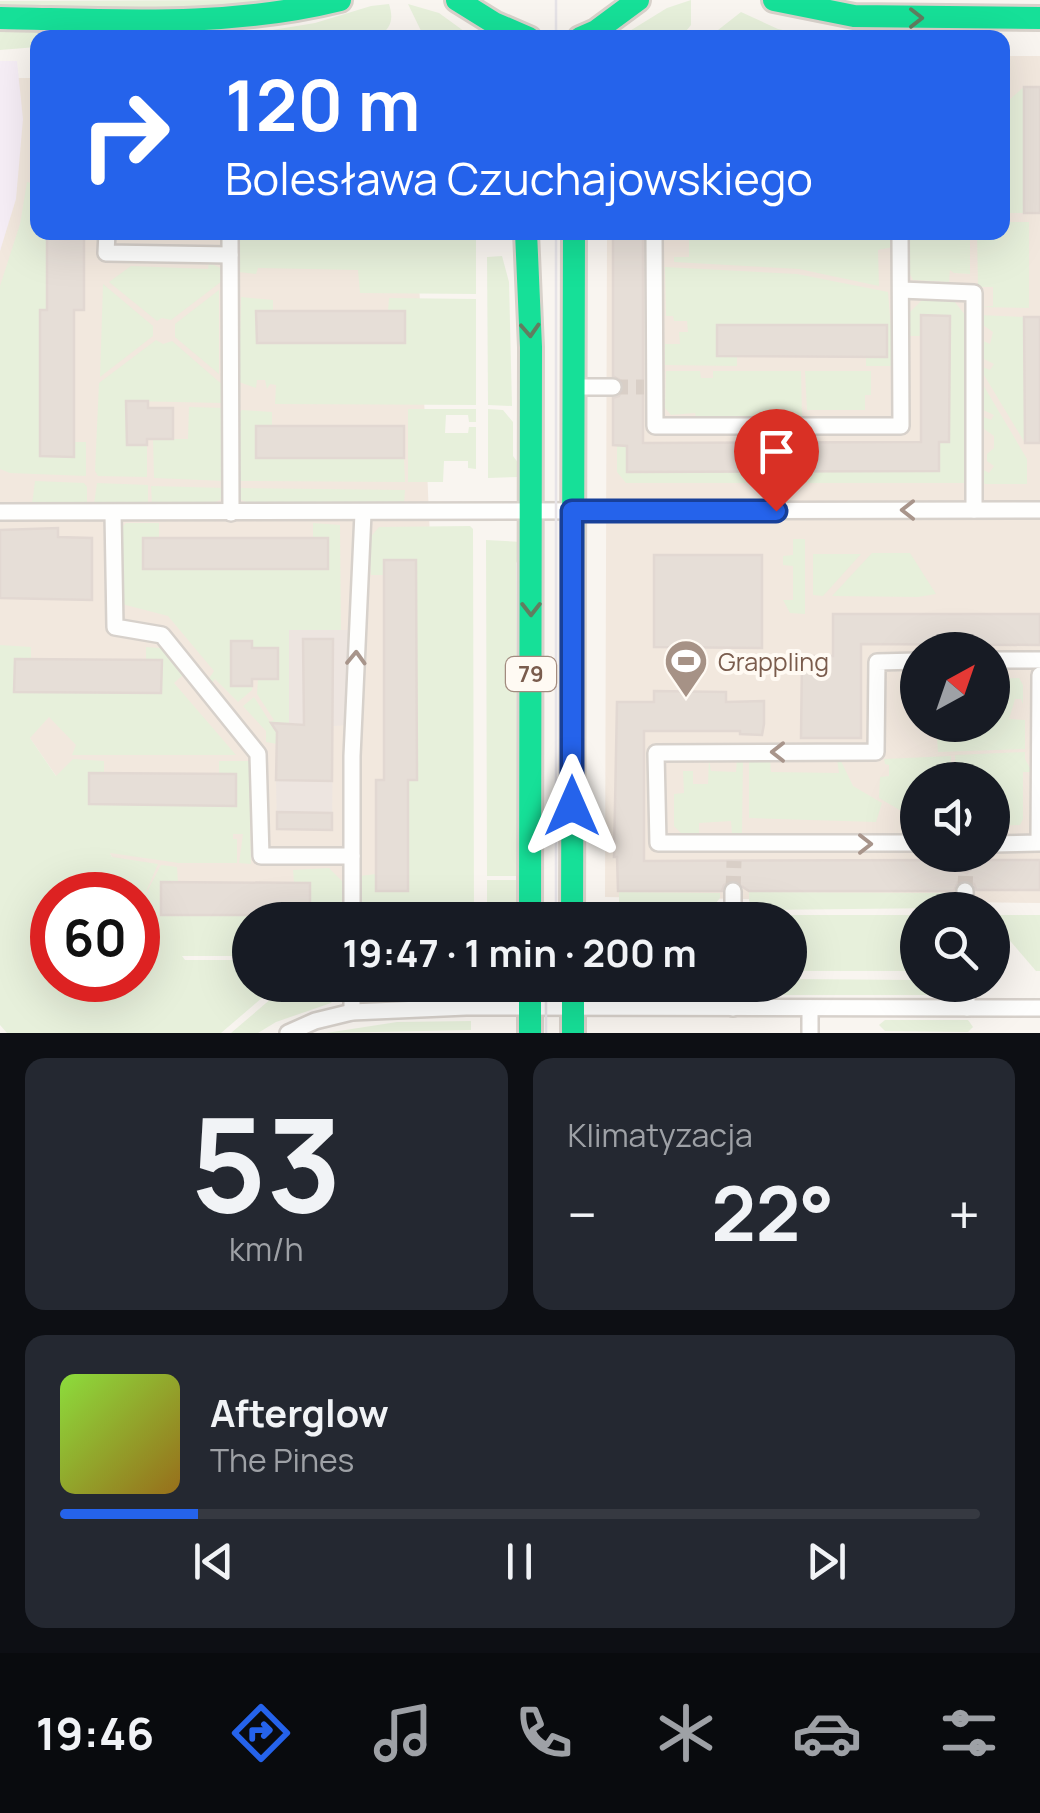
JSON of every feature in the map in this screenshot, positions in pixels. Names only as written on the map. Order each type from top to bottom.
[{"type":"main road","points":[[0,18],[228,20],[274,16],[340,0]]},
{"type":"main road","points":[[774,0],[854,16],[1040,18]]},
{"type":"main road","points":[[597,30],[640,2]]},
{"type":"main road","points":[[464,5],[487,30]]},
{"type":"main road","points":[[464,5],[513,30]]},
{"type":"main road","name":"79","points":[[526,240],[531,347],[530,902]]},
{"type":"main road","name":"79","points":[[572,902],[574,240]]},
{"type":"main road","points":[[530,1002],[530,1033]]},
{"type":"main road","points":[[573,1002],[573,1033]]},
{"type":"street","points":[[106,240],[106,253],[230,255]]},
{"type":"street","points":[[230,240],[231,513]]},
{"type":"street","points":[[654,240],[649,387],[655,426],[901,426],[900,240]]},
{"type":"street","points":[[900,290],[974,293],[974,510]]},
{"type":"street","points":[[573,386],[613,387]]},
{"type":"street","points":[[0,512],[1040,510]]},
{"type":"street","points":[[113,513],[115,627],[162,635],[256,749],[261,856],[352,856]]},
{"type":"street","points":[[352,902],[352,756],[363,513]]},
{"type":"street","points":[[1010,660],[1040,660]]},
{"type":"street","points":[[900,661],[877,662],[876,752],[656,753],[658,843],[900,844]]},
{"type":"street","points":[[1010,844],[1039,843],[1040,676]]},
{"type":"street","points":[[734,842],[734,861]]},
{"type":"street","points":[[733,891],[733,902]]},
{"type":"street","points":[[352,1002],[352,1012]]},
{"type":"street","points":[[288,1033],[352,1012],[463,1002]]},
{"type":"street","points":[[653,1002],[733,1008],[1040,1008]]},
{"type":"street","points":[[733,1002],[733,1008]]},
{"type":"street","points":[[967,1002],[967,1008]]},
{"type":"street","points":[[810,1008],[810,1033]]},
{"type":"shaded area","points":[[1010,56],[1040,56],[1040,903],[1010,903],[1010,892],[900,892],[900,901],[605,897],[607,240],[1010,240]]},
{"type":"shaded area","points":[[0,61],[17,61],[23,119],[16,199],[0,251]]},
{"type":"shaded area","points":[[0,78],[30,78],[30,240],[417,240],[445,902],[232,902],[232,922],[162,929],[160,872],[123,872],[0,695]]},
{"type":"shaded area","points":[[289,630],[352,630],[349,725],[333,726],[332,830],[277,829],[276,780],[289,723]]},
{"type":"green space","points":[[281,0],[202,8],[0,8],[0,1]]},
{"type":"green space","points":[[691,0],[691,25],[687,30],[631,30],[667,8]]},
{"type":"green space","points":[[389,4],[391,15],[386,30],[272,30],[315,23]]},
{"type":"green space","points":[[408,4],[439,13],[462,30],[421,30]]},
{"type":"green space","points":[[741,12],[783,30],[718,30]]},
{"type":"green space","points":[[0,29],[30,31],[30,48],[0,50]]},
{"type":"green space","points":[[1024,87],[1024,213],[1010,213],[1010,99]]},
{"type":"green space","points":[[27,182],[30,183],[30,240],[47,240],[47,310],[40,311],[40,456],[73,456],[74,442],[86,442],[86,476],[10,473],[0,469],[0,286],[20,224]]},
{"type":"green space","points":[[1010,222],[1029,222],[1029,308],[979,307],[993,306],[993,287],[978,287],[977,240],[1010,240]]},
{"type":"green space","points":[[239,240],[476,240],[476,294],[360,293],[358,270],[258,268],[256,274],[239,272]]},
{"type":"green space","points":[[689,240],[893,240],[893,247],[878,250],[879,286],[799,269],[674,262],[674,257],[689,257]]},
{"type":"green space","points":[[908,240],[970,240],[970,274],[950,270],[949,282],[913,280],[909,272]]},
{"type":"green space","points":[[502,256],[509,282],[512,406],[488,405],[487,257]]},
{"type":"green space","points":[[209,263],[223,269],[226,278],[171,320],[157,321],[109,282],[131,266],[208,269]]},
{"type":"green space","points":[[665,267],[797,274],[888,292],[894,366],[866,366],[866,357],[717,326],[717,356],[737,357],[737,366],[665,365],[665,344],[680,344],[679,332],[688,332],[687,321],[674,321],[673,316],[666,316]]},
{"type":"green space","points":[[103,284],[153,326],[153,336],[100,377]]},
{"type":"green space","points":[[219,290],[219,374],[175,337],[175,324]]},
{"type":"green space","points":[[241,297],[273,300],[273,311],[256,312],[257,343],[405,343],[405,312],[388,311],[389,298],[476,299],[476,405],[275,404],[276,385],[270,384],[267,389],[265,380],[257,380],[256,388],[239,382]]},
{"type":"green space","points":[[922,300],[954,301],[966,316],[965,483],[626,483],[617,472],[617,446],[629,446],[627,472],[939,471],[939,442],[949,441],[950,316],[922,316],[921,336],[908,336],[910,312]]},
{"type":"green space","points":[[979,315],[1024,317],[1025,443],[978,365],[990,370],[994,364],[980,357],[979,339],[990,344],[993,332],[980,323]]},
{"type":"green space","points":[[156,340],[163,344],[172,341],[225,387],[224,403],[127,401],[127,444],[147,445],[147,477],[98,476],[95,471],[99,383]]},
{"type":"green space","points":[[666,371],[700,371],[701,378],[713,378],[713,371],[801,371],[802,417],[671,415],[665,408]]},
{"type":"green space","points":[[805,371],[871,371],[871,395],[865,395],[865,410],[807,410]]},
{"type":"green space","points":[[979,378],[1027,459],[1027,484],[982,481],[982,469],[989,473],[994,466],[987,461],[987,454],[994,448],[994,436],[980,426],[979,415],[991,420],[994,415],[979,408]]},
{"type":"green space","points":[[189,407],[225,408],[225,481],[154,478],[153,439],[188,439]]},
{"type":"green space","points":[[408,409],[476,409],[476,422],[469,422],[468,415],[446,415],[445,433],[468,433],[469,427],[476,427],[476,469],[468,468],[468,461],[444,461],[443,482],[408,482]]},
{"type":"green space","points":[[488,409],[503,410],[513,422],[513,456],[519,464],[519,477],[488,478]]},
{"type":"green space","points":[[242,410],[272,412],[272,426],[256,426],[257,458],[404,458],[405,482],[239,481]]},
{"type":"green space","points":[[35,481],[84,483],[87,504],[32,504]]},
{"type":"green space","points":[[97,483],[148,485],[148,504],[94,504]]},
{"type":"green space","points":[[151,486],[225,488],[220,500],[213,503],[152,504]]},
{"type":"green space","points":[[236,488],[405,490],[404,503],[249,503],[239,499]]},
{"type":"green space","points":[[126,523],[159,523],[159,538],[143,538],[144,569],[327,569],[328,538],[313,538],[313,523],[340,525],[341,630],[289,630],[289,724],[277,724],[277,744],[266,742],[266,731],[243,706],[254,697],[270,722],[274,720],[257,694],[258,679],[278,679],[278,648],[252,648],[251,641],[231,641],[231,685],[252,686],[238,702],[215,679],[211,684],[208,680],[214,671],[168,616],[118,603],[120,529]]},
{"type":"green space","points":[[379,527],[473,529],[474,902],[360,902],[360,876],[376,874],[376,891],[408,891],[408,780],[417,779],[416,560],[384,560],[384,575],[371,575],[369,539]]},
{"type":"green space","points":[[793,539],[805,539],[805,614],[790,613],[783,600],[793,600],[793,566],[783,565],[783,556],[793,555]]},
{"type":"green space","points":[[486,540],[522,542],[516,563],[516,876],[487,876]]},
{"type":"green space","points":[[872,553],[910,553],[936,594],[832,596]]},
{"type":"green space","points":[[813,554],[861,554],[823,596],[813,595]]},
{"type":"green space","points":[[0,645],[31,647],[31,659],[15,659],[15,692],[161,693],[162,660],[146,659],[146,647],[161,648],[184,674],[174,683],[236,755],[72,755],[76,745],[49,717],[30,738],[56,776],[73,759],[104,761],[104,773],[89,773],[90,804],[236,806],[236,774],[219,774],[219,761],[249,761],[251,864],[239,863],[243,834],[233,834],[233,839],[237,839],[237,863],[179,863],[110,853],[112,857],[158,864],[155,872],[30,872],[30,1002],[160,1002],[157,872],[161,865],[177,867],[178,883],[161,883],[161,915],[232,915],[232,956],[182,956],[185,960],[232,960],[232,1002],[257,1002],[221,1033],[7,1033],[0,1025]]},
{"type":"green space","points":[[1010,678],[1019,678],[1023,685],[1023,704],[1021,699],[1015,699],[1010,716]]},
{"type":"green space","points":[[1010,719],[1025,720],[1025,749],[938,752],[937,742],[1010,742]]},
{"type":"green space","points":[[1025,752],[1032,772],[1023,772],[1020,825],[1010,825],[1010,762],[955,762],[955,755]]},
{"type":"green space","points":[[951,756],[951,762],[900,762],[900,810],[879,798],[880,777],[889,776],[889,765],[884,759]]},
{"type":"green space","points":[[837,758],[853,786],[882,803],[876,822],[749,818],[749,759],[770,759],[771,772],[839,773]]},
{"type":"green space","points":[[709,759],[711,771],[736,772],[737,759],[743,759],[742,833],[732,834],[731,821],[699,823],[699,836],[683,835],[674,826],[674,794],[684,793],[683,771],[693,771],[693,784],[708,784]]},
{"type":"green space","points":[[329,868],[342,881],[343,902],[310,902],[310,884],[294,883],[293,870]]},
{"type":"green space","points":[[487,880],[516,880],[521,889],[521,902],[487,902]]},
{"type":"green space","points":[[619,892],[720,893],[717,902],[619,902]]},
{"type":"green space","points":[[749,892],[900,893],[900,908],[807,909],[807,902],[749,901]]},
{"type":"green space","points":[[807,915],[900,915],[900,971],[807,971]]},
{"type":"green space","points":[[1010,915],[1040,915],[1040,971],[1010,941]]},
{"type":"green space","points":[[807,979],[900,980],[900,995],[807,995]]},
{"type":"green space","points":[[267,1002],[332,1002],[276,1022],[258,1033],[231,1033]]},
{"type":"green space","points":[[885,1020],[968,1020],[973,1027],[968,1032],[885,1031],[879,1025]]},
{"type":"green space","points":[[471,1021],[471,1030],[326,1033],[397,1022]]},
{"type":"building","points":[[1024,87],[1040,87],[1040,213],[1024,213]]},
{"type":"building","points":[[47,240],[84,240],[84,310],[74,310],[74,457],[40,456],[40,310],[47,310]]},
{"type":"building","points":[[613,240],[643,240],[643,443],[921,442],[921,315],[950,316],[949,442],[939,442],[939,471],[627,472],[627,446],[613,445],[613,398],[624,388],[622,381],[613,376]]},
{"type":"building","points":[[256,311],[405,311],[405,343],[257,343]]},
{"type":"building","points":[[1024,317],[1040,317],[1040,443],[1025,443]]},
{"type":"building","points":[[717,325],[887,325],[887,357],[717,356]]},
{"type":"building","points":[[126,401],[148,401],[148,408],[173,408],[173,439],[147,439],[147,445],[127,445]]},
{"type":"building","points":[[256,426],[404,426],[404,458],[256,458]]},
{"type":"building","points":[[58,528],[58,537],[92,538],[92,600],[0,598],[0,530]]},
{"type":"building","points":[[143,538],[328,538],[328,569],[143,569]]},
{"type":"building","points":[[654,555],[762,555],[762,648],[654,647]]},
{"type":"building","points":[[384,560],[416,560],[417,780],[408,780],[408,891],[376,891],[376,780],[384,780]]},
{"type":"building","points":[[833,614],[1040,614],[1040,645],[1010,645],[1010,632],[900,632],[900,644],[861,644],[861,738],[801,738],[802,656],[833,656]]},
{"type":"building","points":[[303,639],[333,639],[332,781],[276,780],[277,732],[271,723],[304,725]]},
{"type":"building","points":[[231,641],[252,641],[252,648],[278,648],[278,679],[252,679],[252,686],[231,686]]},
{"type":"building","points":[[15,659],[162,660],[161,693],[14,692]]},
{"type":"building","points":[[654,691],[726,692],[726,702],[764,701],[764,724],[762,735],[740,731],[644,731],[644,861],[900,860],[900,872],[967,873],[1010,872],[1010,860],[1040,860],[1040,890],[976,890],[974,884],[965,880],[958,882],[954,891],[749,891],[732,880],[722,891],[618,891],[614,857],[617,702],[654,702]]},
{"type":"building","points":[[89,773],[236,774],[236,806],[89,804]]},
{"type":"building","points":[[277,812],[332,813],[332,830],[277,829]]},
{"type":"building","points":[[161,882],[310,883],[310,902],[232,902],[232,915],[161,915]]},
{"type":"tunnel","points":[[613,387],[644,387]]},
{"type":"tunnel","points":[[733,891],[734,861]]},
{"type":"tunnel","points":[[965,891],[966,872]]},
{"type":"tram line","points":[[556,0],[556,30]]},
{"type":"tram line","points":[[556,240],[556,902]]},
{"type":"tram line","points":[[546,1002],[546,1033]]},
{"type":"traffic: fast","points":[[0,18],[213,19],[340,0]]},
{"type":"traffic: fast","points":[[457,0],[510,30]]},
{"type":"traffic: fast","points":[[597,30],[638,0]]},
{"type":"traffic: fast","points":[[774,0],[854,16],[1040,18]]},
{"type":"traffic: fast","points":[[526,240],[531,347],[530,902]]},
{"type":"traffic: fast","points":[[572,902],[574,240]]},
{"type":"traffic: fast","points":[[530,1002],[530,1033]]},
{"type":"traffic: fast","points":[[573,1002],[573,1033]]},
{"type":"place","name":"Grappling","points":[[686,699]]},
{"type":"route","points":[[572,806],[572,511],[776,511]]}]
